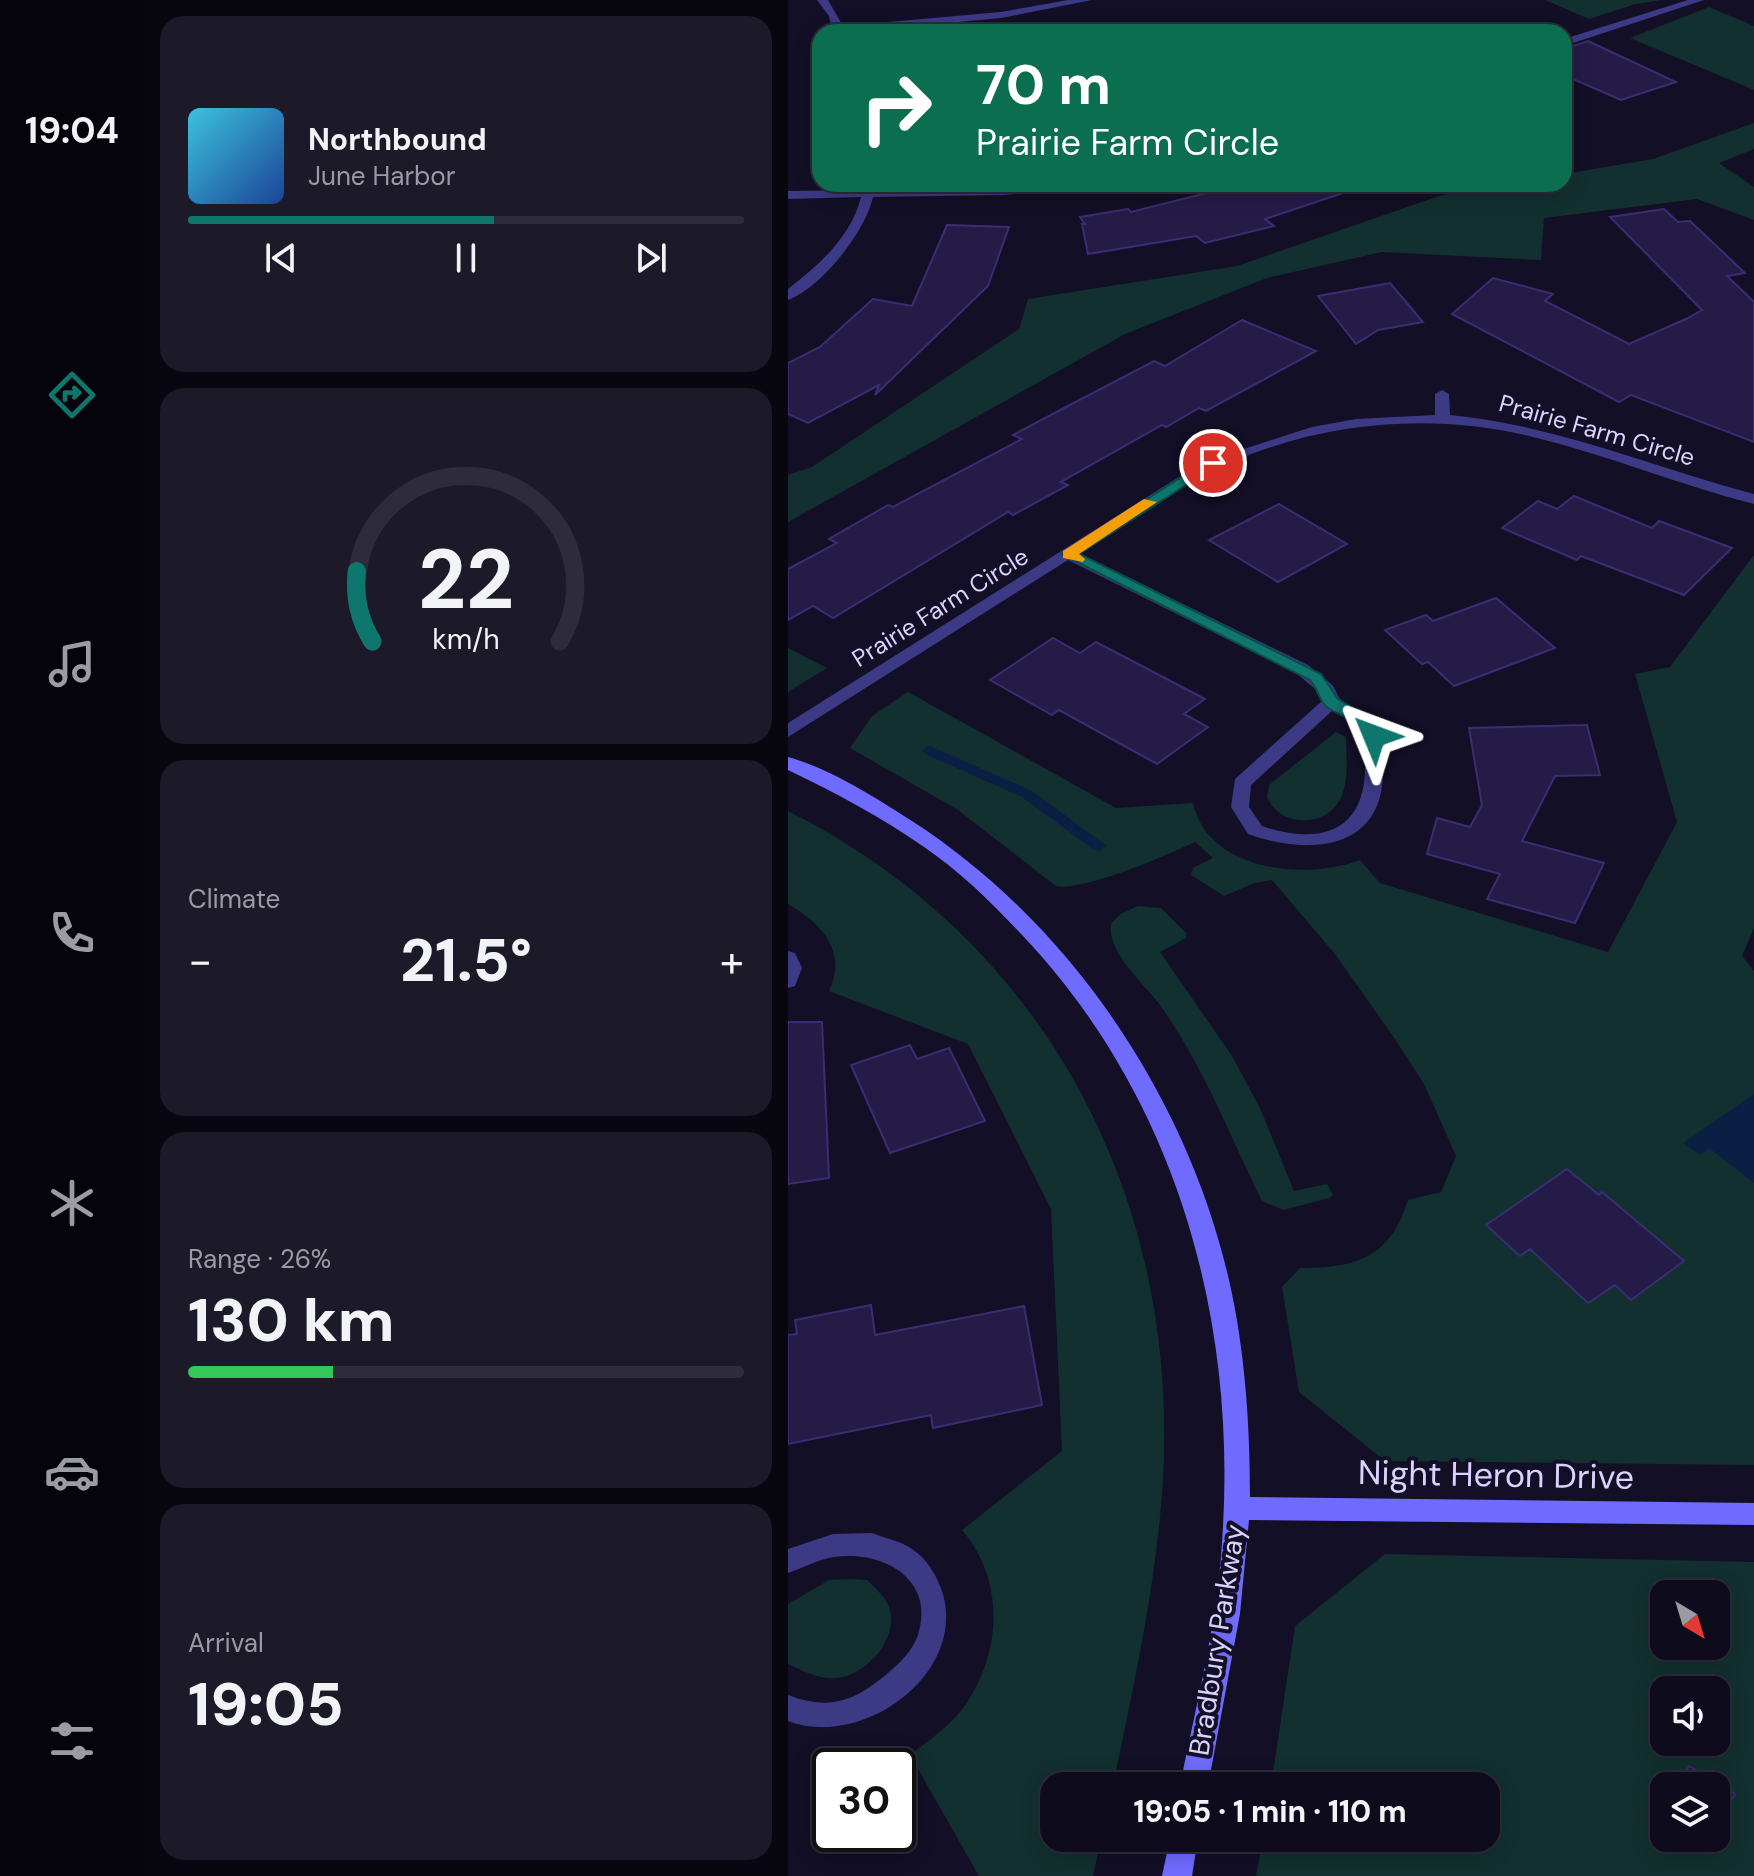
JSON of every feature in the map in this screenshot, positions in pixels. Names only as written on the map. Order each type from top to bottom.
[{"type":"street","points":[[822,0],[837,24]]},
{"type":"street","points":[[910,24],[1001,15],[1087,0]]},
{"type":"street","points":[[1572,40],[1699,0]]},
{"type":"street","points":[[788,195],[828,192]]},
{"type":"street","points":[[788,296],[843,244],[862,214],[868,192]]},
{"type":"street","points":[[1442,394],[1443,419]]},
{"type":"street","name":"Prairie Farm Circle","points":[[788,731],[1187,478],[1243,450],[1329,427],[1443,419],[1532,432],[1754,499]]},
{"type":"street","points":[[1068,554],[1302,669],[1322,684],[1331,702],[1352,711],[1369,725],[1374,736],[1372,800],[1355,825],[1323,839],[1301,842],[1255,830],[1240,807],[1242,783],[1331,702]]},
{"type":"street","name":"Bradbury Parkway","points":[[788,763],[837,786],[910,829],[973,877],[1060,961],[1124,1050],[1177,1158],[1211,1253],[1228,1354],[1237,1508],[1234,1568],[1197,1772]]},
{"type":"street","points":[[788,958],[792,968],[788,981]]},
{"type":"street","name":"Night Heron Drive","points":[[1237,1508],[1754,1514]]},
{"type":"street","points":[[788,1561],[807,1552],[847,1543],[872,1543],[892,1548],[916,1567],[936,1608],[935,1628],[922,1661],[893,1690],[863,1709],[830,1716],[788,1708]]},
{"type":"street","points":[[1177,1876],[1181,1852]]},
{"type":"green space","points":[[1545,0],[1662,0],[1636,4],[1589,19]]},
{"type":"green space","points":[[1709,7],[1754,26],[1754,90],[1630,38]]},
{"type":"green space","points":[[1754,123],[1754,149],[1719,163],[1754,187],[1754,220],[1697,199],[1544,218],[1541,260],[1382,252],[1267,278],[1125,334],[788,522],[788,475],[812,467],[1019,329],[1028,299],[1237,266],[1439,196],[1462,192],[1572,192],[1572,173],[1653,159]]},
{"type":"green space","points":[[1754,555],[1754,928],[1742,956],[1754,971],[1754,1465],[1385,1461],[1299,1392],[1282,1287],[1300,1268],[1354,1262],[1381,1247],[1400,1220],[1408,1200],[1441,1192],[1456,1156],[1424,1084],[1335,954],[1272,880],[1254,883],[1224,896],[1191,875],[1193,868],[1213,858],[1195,842],[1104,878],[1056,886],[958,810],[850,748],[872,716],[908,692],[1116,808],[1193,803],[1202,826],[1218,844],[1262,865],[1313,870],[1360,860],[1380,883],[1608,952],[1677,822],[1635,674],[1670,667]]},
{"type":"green space","points":[[788,648],[827,668],[788,692]]},
{"type":"green space","points":[[1336,732],[1346,737],[1347,766],[1344,788],[1336,806],[1316,819],[1293,819],[1283,815],[1267,797],[1269,785]]},
{"type":"green space","points":[[788,811],[876,863],[953,926],[1019,998],[1072,1078],[1114,1165],[1144,1258],[1160,1356],[1164,1458],[1162,1500],[1145,1623],[1116,1772],[1040,1772],[1040,1852],[1098,1852],[1093,1876],[979,1876],[916,1766],[916,1750],[942,1730],[968,1701],[987,1659],[992,1637],[994,1614],[985,1570],[976,1549],[962,1530],[1062,1451],[1051,1209],[968,1044],[829,991],[835,963],[828,940],[811,920],[788,904]]},
{"type":"green space","points":[[1138,906],[1161,908],[1187,934],[1186,938],[1160,952],[1232,1056],[1260,1108],[1294,1191],[1327,1184],[1333,1195],[1329,1198],[1283,1210],[1262,1201],[1190,1053],[1160,1005],[1115,946],[1111,924],[1119,915]]},
{"type":"green space","points":[[1385,1554],[1754,1562],[1754,1876],[1256,1876],[1260,1852],[1500,1852],[1500,1772],[1273,1772],[1295,1626]]},
{"type":"green space","points":[[829,1580],[867,1580],[890,1610],[889,1632],[879,1652],[863,1668],[836,1678],[815,1675],[788,1664],[788,1604]]},
{"type":"water","points":[[1754,1094],[1754,1183],[1709,1148],[1700,1155],[1683,1143]]},
{"type":"building","points":[[1588,41],[1676,82],[1621,100],[1572,79],[1572,46]]},
{"type":"building","points":[[1211,192],[1346,192],[1265,219],[1274,226],[1205,243],[1196,236],[1088,254],[1082,224],[1085,224],[1080,217],[1128,209],[1131,212]]},
{"type":"building","points":[[1664,209],[1678,222],[1690,221],[1745,273],[1727,276],[1754,302],[1754,442],[1631,395],[1619,402],[1452,314],[1493,278],[1553,294],[1545,301],[1629,344],[1686,319],[1702,310],[1610,217]]},
{"type":"building","points":[[947,225],[1009,227],[988,286],[875,395],[879,385],[808,423],[788,414],[788,363],[820,347],[873,299],[912,306]]},
{"type":"building","points":[[1390,283],[1423,322],[1378,330],[1356,344],[1318,296]]},
{"type":"building","points":[[1242,320],[1316,351],[1206,411],[1199,408],[1166,427],[1162,425],[1061,482],[1068,485],[1013,515],[1008,512],[833,618],[813,606],[788,620],[788,569],[837,543],[829,539],[888,505],[893,507],[1022,439],[1013,435],[1154,361],[1165,366]]},
{"type":"building","points":[[1574,496],[1652,528],[1659,521],[1732,548],[1684,595],[1581,556],[1577,560],[1502,528],[1538,501],[1557,509]]},
{"type":"building","points":[[1279,504],[1347,544],[1278,582],[1209,540]]},
{"type":"building","points":[[1496,598],[1555,648],[1454,686],[1428,662],[1422,664],[1385,630],[1426,615],[1433,621]]},
{"type":"building","points":[[1053,638],[1080,653],[1096,642],[1205,699],[1184,714],[1208,727],[1157,764],[1059,710],[1052,715],[990,680]]},
{"type":"building","points":[[1587,725],[1600,775],[1555,776],[1522,841],[1604,863],[1575,923],[1487,899],[1500,874],[1427,854],[1437,818],[1470,827],[1482,805],[1469,728]]},
{"type":"building","points":[[788,1022],[822,1022],[829,1178],[788,1184]]},
{"type":"building","points":[[910,1045],[917,1059],[949,1048],[985,1121],[890,1153],[851,1065]]},
{"type":"building","points":[[1567,1169],[1599,1195],[1602,1192],[1684,1261],[1631,1300],[1615,1285],[1588,1303],[1530,1249],[1520,1256],[1486,1225]]},
{"type":"building","points":[[871,1305],[875,1335],[1024,1306],[1042,1405],[933,1428],[931,1415],[788,1444],[788,1335],[797,1334],[795,1320]]},
{"type":"building","points":[[1689,1766],[1699,1772],[1685,1772]]},
{"type":"waterway","points":[[930,751],[1027,794],[1099,846]]},
{"type":"slow traffic","points":[[1077,559],[1068,554],[1149,502]]},
{"type":"route","points":[[1213,463],[1068,554],[1316,677],[1327,690],[1331,702],[1352,711],[1369,725],[1374,736]]}]
